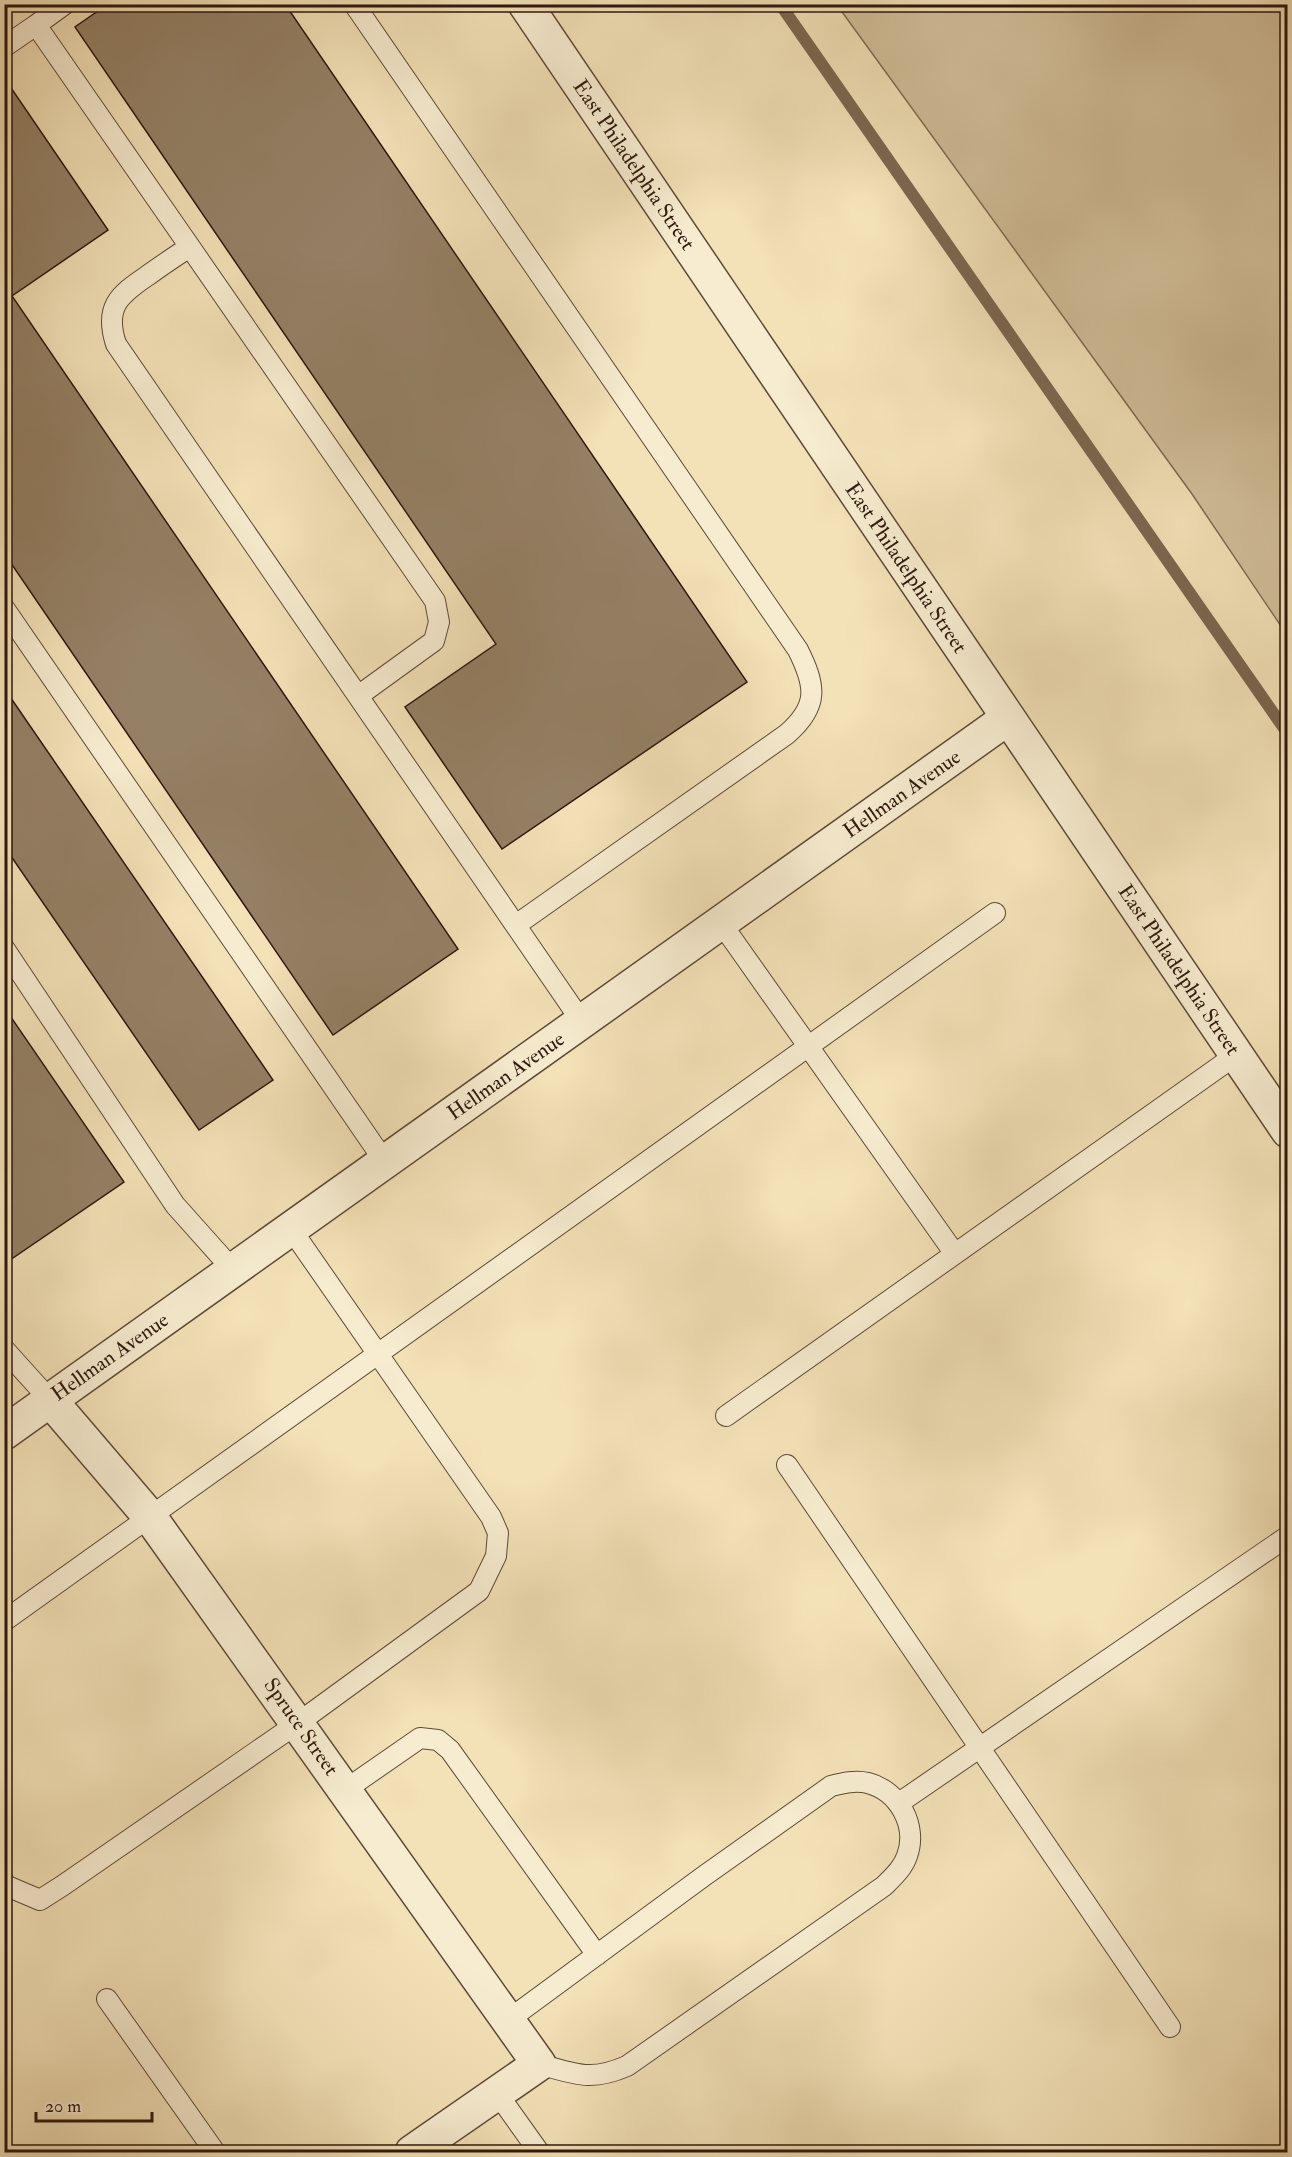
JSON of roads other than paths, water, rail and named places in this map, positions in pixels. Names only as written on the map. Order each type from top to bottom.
[{"type":"street","name":"East Philadelphia Street","points":[[525,4],[1287,1131]]},
{"type":"street","name":"Hellman Avenue","points":[[4,1433],[1008,718]]},
{"type":"street","name":"Spruce Street","points":[[50,1401],[150,1517],[539,2064]]},
{"type":"street","points":[[412,2152],[539,2064]]},
{"type":"lane","points":[[4,47],[65,4]]},
{"type":"lane","points":[[354,4],[798,650],[812,686],[810,701],[803,720],[787,734],[516,926]]},
{"type":"lane","points":[[36,25],[435,601],[439,622],[434,641],[358,696]]},
{"type":"lane","points":[[189,247],[124,292],[112,317],[111,330],[116,344],[582,1022]]},
{"type":"lane","points":[[4,608],[385,1162]]},
{"type":"lane","points":[[4,1621],[995,913]]},
{"type":"lane","points":[[721,923],[955,1254]]},
{"type":"lane","points":[[4,948],[175,1205],[233,1270]]},
{"type":"lane","points":[[726,1416],[1236,1055]]},
{"type":"lane","points":[[4,1882],[7,1886],[40,1900],[298,1723],[479,1591],[496,1556],[498,1533],[491,1517],[291,1229]]},
{"type":"lane","points":[[4,1349],[50,1401]]},
{"type":"lane","points":[[787,1465],[1170,2027]]},
{"type":"lane","points":[[899,1803],[1287,1536]]},
{"type":"lane","points":[[345,1790],[420,1738],[438,1740],[450,1750],[597,1955]]},
{"type":"lane","points":[[507,2021],[831,1786],[849,1781],[868,1783],[885,1790],[899,1803],[908,1820],[910,1838],[907,1857],[898,1873],[884,1886],[627,2066],[605,2074],[585,2077],[539,2064]]},
{"type":"lane","points":[[107,1999],[215,2152]]},
{"type":"lane","points":[[497,2093],[539,2152]]},
{"type":"waterway","points":[[780,4],[1288,734]]}]
